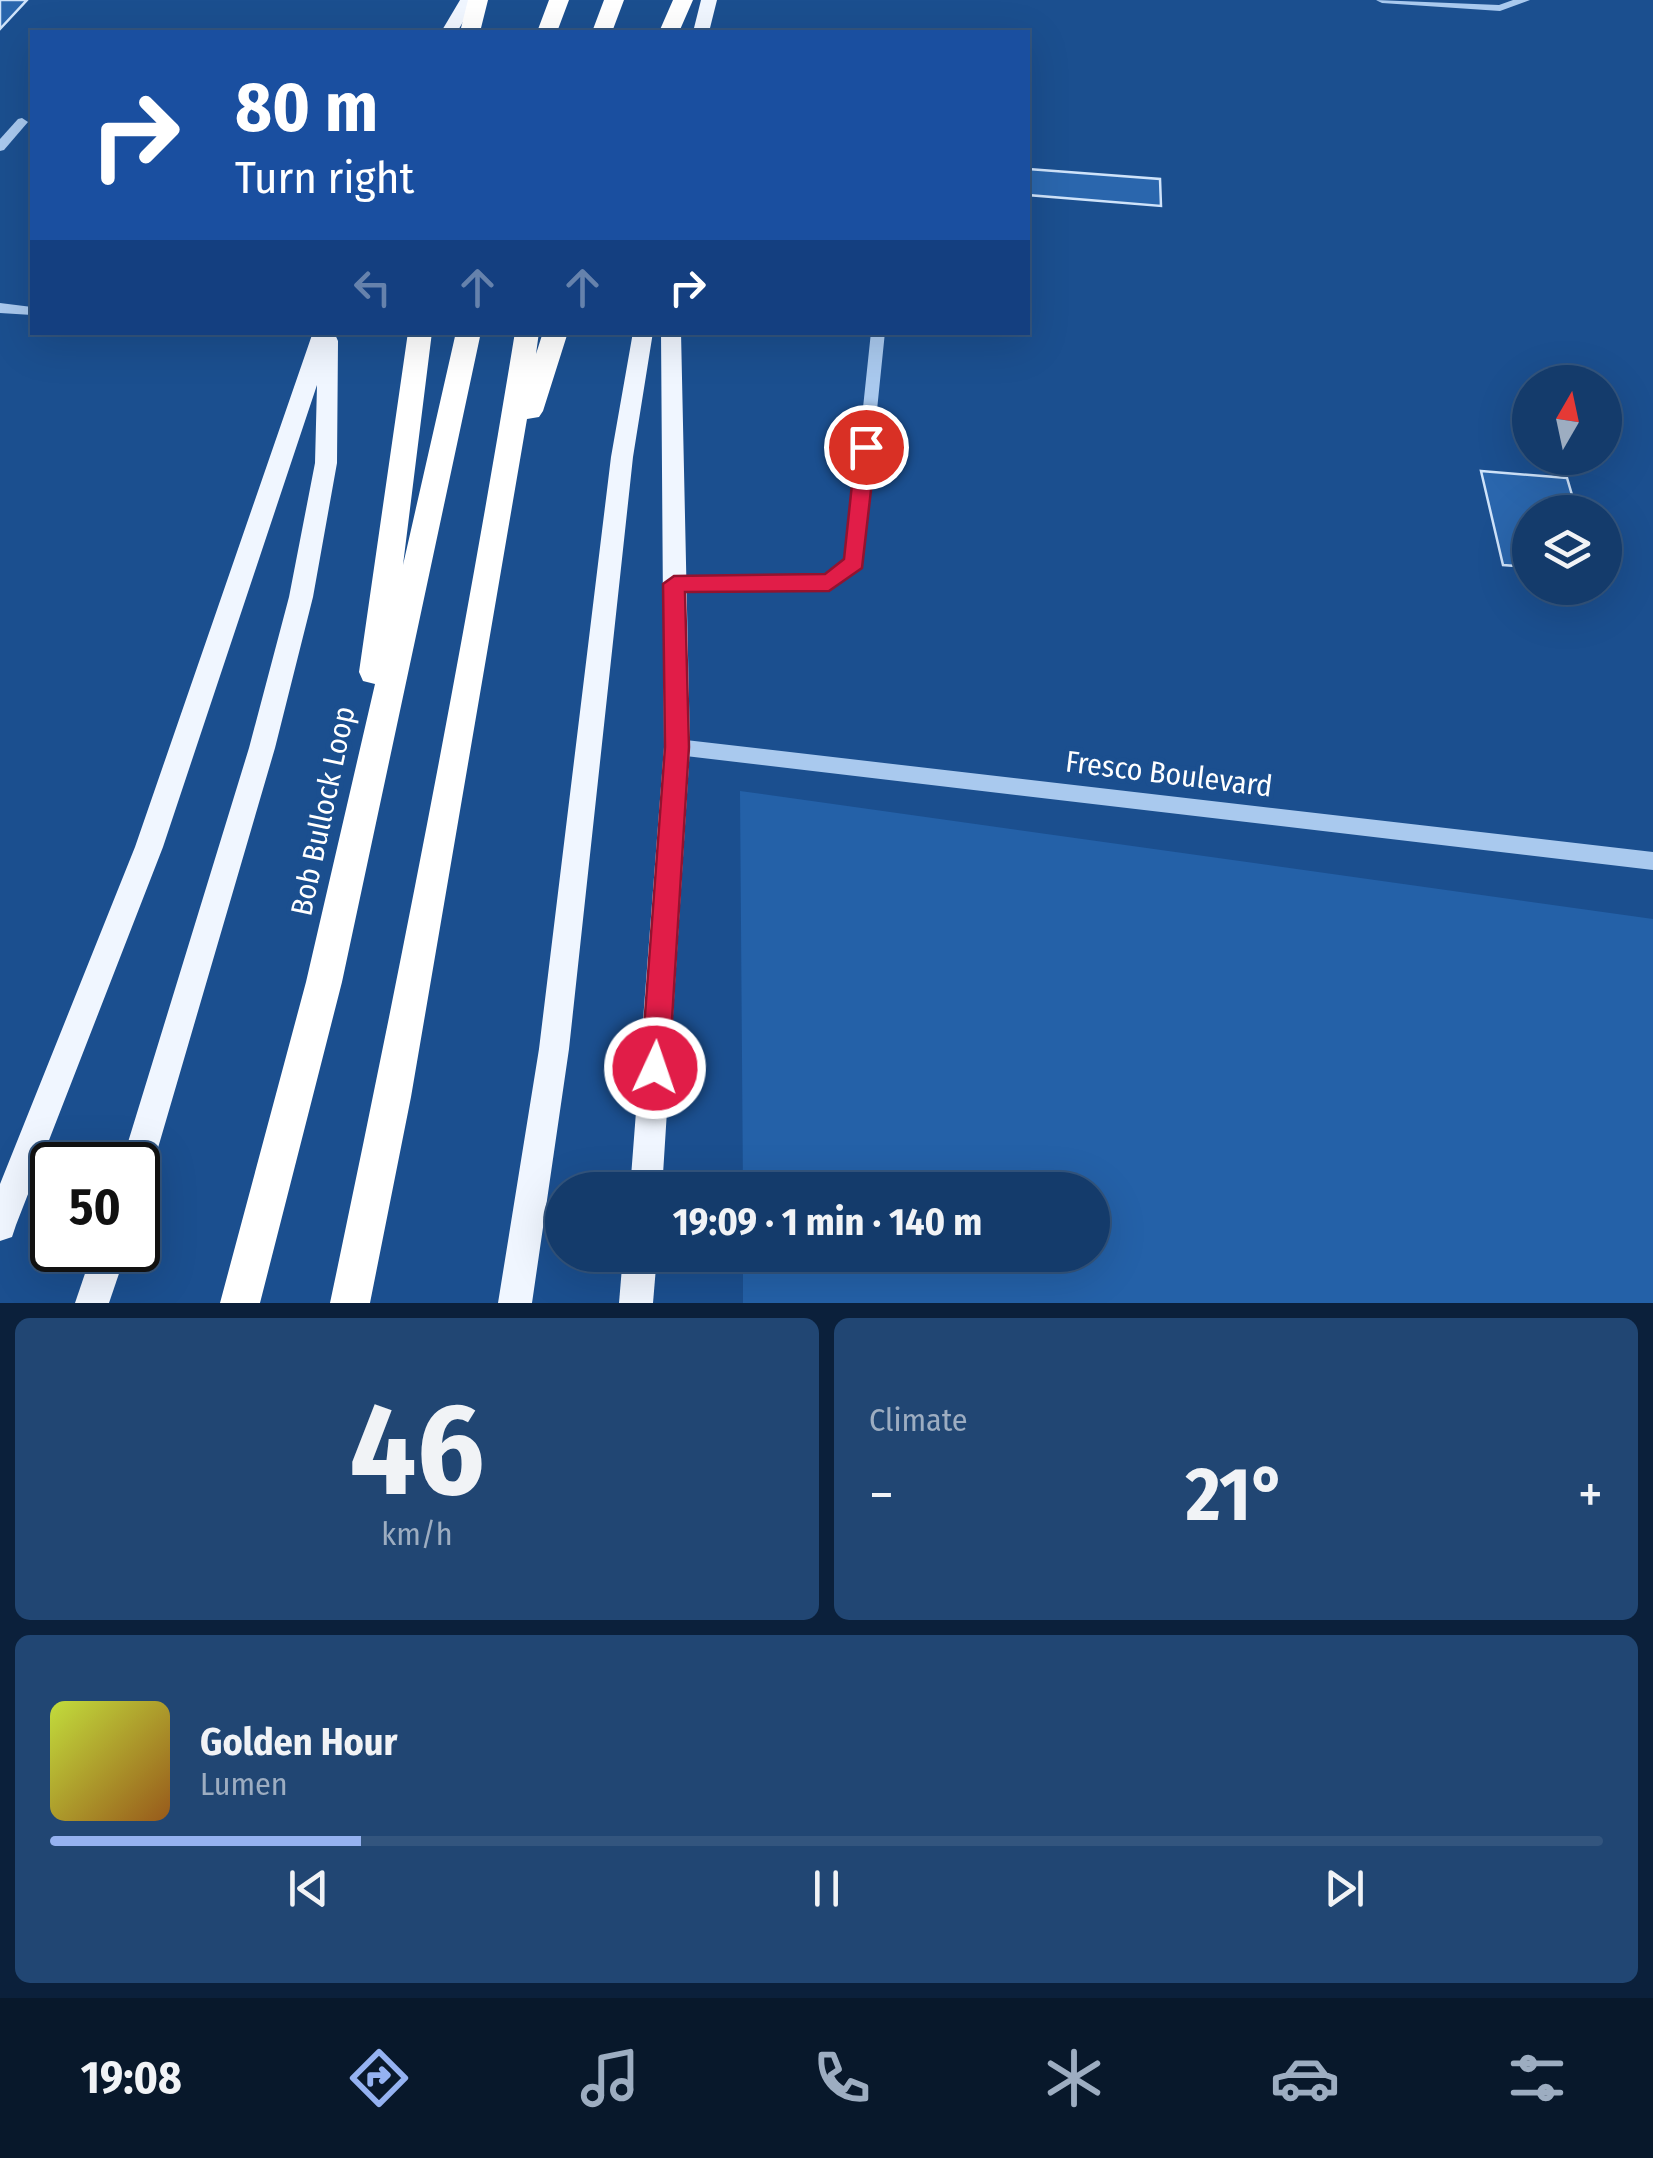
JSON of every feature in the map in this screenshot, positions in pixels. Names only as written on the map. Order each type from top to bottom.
[{"type":"highway","points":[[470,30],[478,0]]},
{"type":"highway","points":[[548,30],[559,0]]},
{"type":"highway","points":[[603,30],[614,0]]},
{"type":"highway","points":[[670,30],[683,0]]},
{"type":"highway","points":[[355,834],[420,335]]},
{"type":"highway","name":"Bob Bullock Loop","points":[[240,1303],[324,982],[468,335]]},
{"type":"highway","points":[[350,1303],[392,1096],[503,489],[527,335]]},
{"type":"highway","points":[[503,489],[555,335]]},
{"type":"main road","points":[[450,30],[468,0]]},
{"type":"main road","points":[[701,30],[710,0]]},
{"type":"main road","points":[[0,1225],[148,847],[325,335]]},
{"type":"main road","points":[[144,1142],[262,748],[300,598],[326,463],[326,335]]},
{"type":"main road","points":[[514,1303],[541,1136],[622,457],[642,335]]},
{"type":"main road","points":[[647,1172],[677,747],[671,335]]},
{"type":"main road","points":[[92,1303],[103,1272]]},
{"type":"main road","points":[[636,1303],[639,1272]]},
{"type":"street","points":[[1382,0],[1500,8],[1524,0]]},
{"type":"street","points":[[0,147],[22,122]]},
{"type":"street","points":[[0,308],[30,311]]},
{"type":"street","points":[[674,584],[829,583],[855,562],[878,335]]},
{"type":"street","name":"Fresco Boulevard","points":[[677,747],[1653,861]]},
{"type":"shaded area","points":[[740,791],[1653,919],[1653,1303],[743,1303],[743,1272],[1110,1272],[1110,1172],[743,1172]]},
{"type":"building","points":[[0,0],[27,0],[0,29]]},
{"type":"building","points":[[1030,169],[1160,179],[1161,206],[1030,195]]},
{"type":"building","points":[[1481,471],[1567,478],[1572,495],[1512,495],[1512,566],[1503,565]]},
{"type":"route","points":[[655,1068],[677,747],[674,584],[829,583],[855,562],[866,447]]}]
